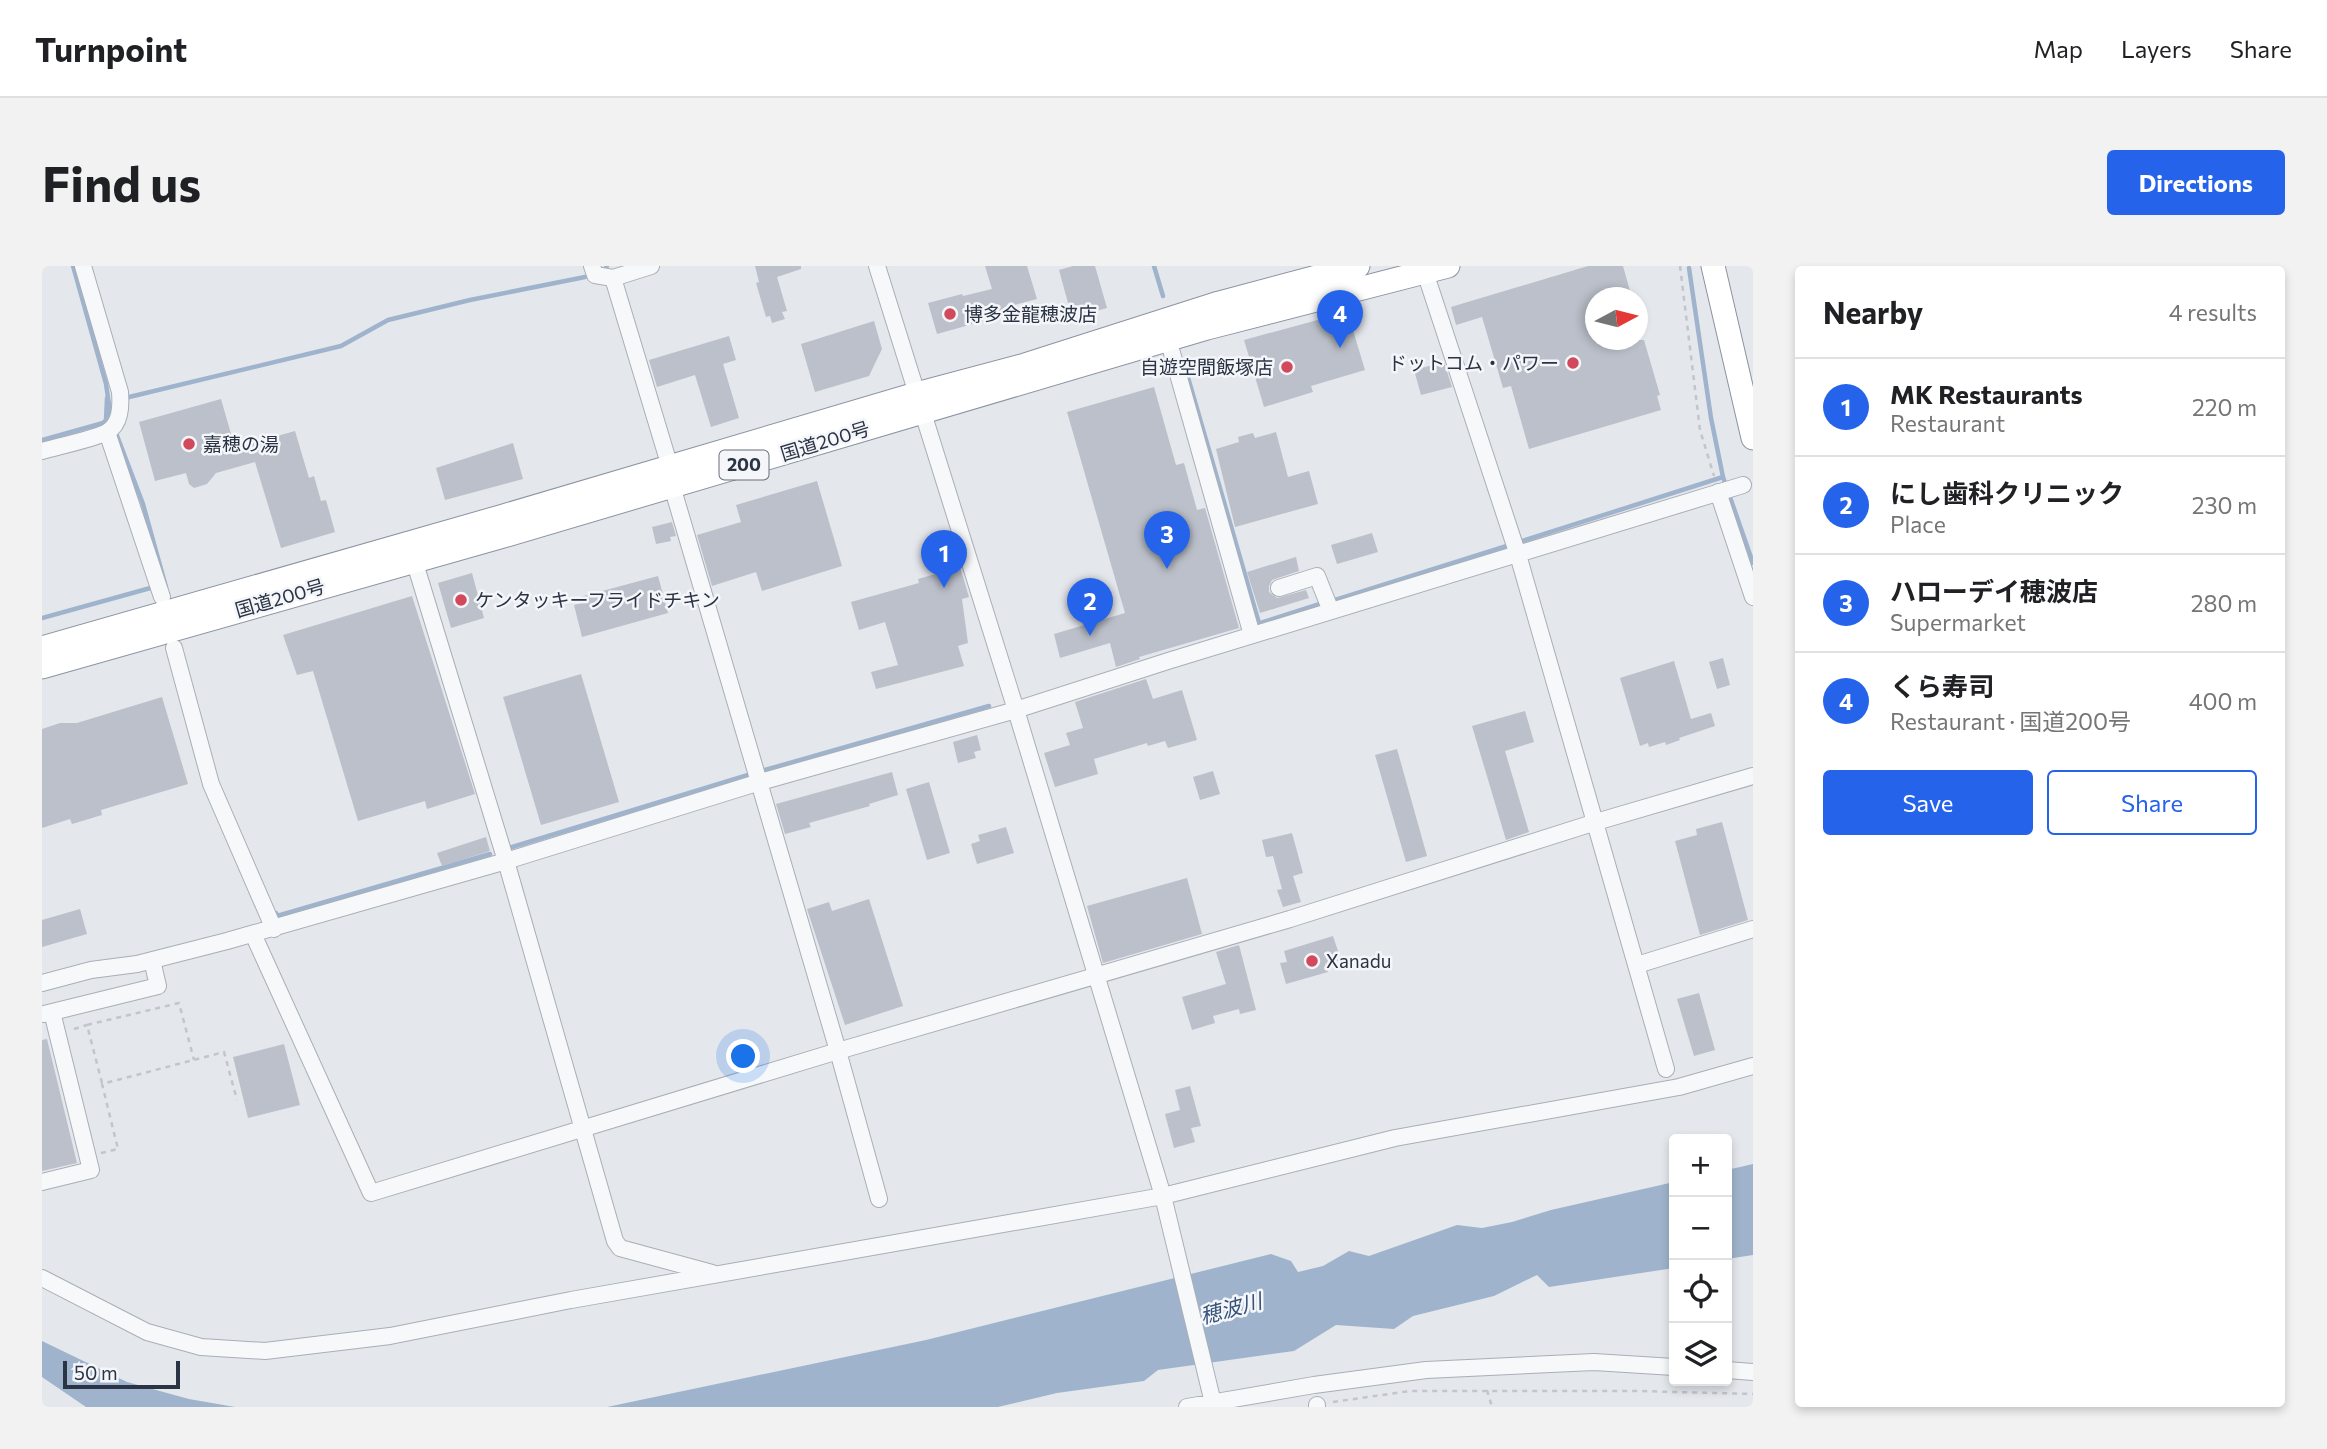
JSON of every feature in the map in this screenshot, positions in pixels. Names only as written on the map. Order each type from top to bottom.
[{"type":"highway","name":"国道200号","points":[[919,402],[1219,303],[1358,266]]},
{"type":"highway","name":"国道200号","points":[[42,648],[671,476],[919,402],[1168,339],[1424,269],[1448,266]]},
{"type":"highway","points":[[1713,266],[1753,438]]},
{"type":"highway","name":"国道200号","points":[[42,667],[414,560],[671,476]]},
{"type":"street","points":[[42,450],[107,432],[117,421],[121,408],[120,392],[83,266]]},
{"type":"street","points":[[592,266],[595,275],[613,278],[651,266]]},
{"type":"street","points":[[877,266],[1016,710],[1163,1196],[1204,1404],[1426,1370],[1594,1362],[1669,1367]]},
{"type":"street","points":[[1424,269],[1515,547],[1666,1069]]},
{"type":"street","points":[[613,278],[879,1199]]},
{"type":"street","points":[[1168,339],[1252,635]]},
{"type":"street","points":[[107,432],[162,597]]},
{"type":"street","points":[[42,983],[91,970],[152,960],[274,929],[506,861],[760,782],[1016,710],[1252,635],[1328,604],[1726,486],[1753,597]]},
{"type":"street","points":[[414,560],[506,861],[615,1241],[620,1248],[718,1275]]},
{"type":"street","points":[[1279,588],[1317,576],[1328,604]]},
{"type":"street","points":[[174,648],[212,784],[274,929]]},
{"type":"street","points":[[253,933],[371,1193],[1328,908],[1596,822],[1753,776]]},
{"type":"street","points":[[1637,965],[1753,929]]},
{"type":"street","points":[[42,1182],[91,1170],[47,1014],[158,986],[152,960]]},
{"type":"street","points":[[42,1278],[147,1332],[201,1347],[265,1351],[390,1336],[571,1300],[1163,1196],[1395,1138],[1679,1087],[1753,1066]]},
{"type":"street","points":[[1732,1370],[1753,1372]]},
{"type":"path","points":[[1680,266],[1700,430],[1726,486]]},
{"type":"path","points":[[88,1157],[118,1149],[87,1025],[179,1003],[194,1060]]},
{"type":"path","points":[[102,1084],[224,1052],[237,1100]]},
{"type":"path","points":[[1487,1390],[1492,1407]]},
{"type":"path","points":[[1317,1406],[1410,1391],[1753,1394]]},
{"type":"water","points":[[1753,1164],[1753,1255],[1732,1258],[1732,1197],[1732,1169]]},
{"type":"water","name":"穂波川","points":[[1669,1183],[1669,1269],[1549,1287],[1537,1275],[1494,1296],[1413,1316],[1394,1329],[1336,1325],[1294,1351],[1158,1370],[1144,1381],[1057,1393],[998,1407],[607,1407],[926,1340],[1271,1254],[1291,1261],[1298,1272],[1323,1266],[1349,1251],[1369,1256],[1457,1225],[1482,1228]]},
{"type":"water","points":[[42,1341],[127,1382],[189,1399],[235,1407],[86,1407],[42,1377]]},
{"type":"building","points":[[755,266],[801,266],[801,269],[777,277],[787,311],[782,312],[785,319],[772,323],[770,316],[766,317],[756,283],[759,282]]},
{"type":"building","points":[[985,266],[1027,266],[1037,299],[1003,308],[1005,315],[937,334],[928,303],[992,289]]},
{"type":"building","points":[[1073,266],[1095,266],[1107,308],[1085,314],[1068,303],[1059,270]]},
{"type":"building","name":"ドットコム・パワー","points":[[1588,266],[1623,266],[1629,287],[1585,287],[1585,350],[1647,350],[1660,395],[1657,396],[1661,410],[1529,449],[1511,386],[1503,388],[1482,317],[1456,325],[1451,307]]},
{"type":"building","name":"自遊空間飯塚店","points":[[1354,310],[1358,325],[1352,327],[1365,370],[1311,386],[1313,392],[1264,407],[1244,340]]},
{"type":"building","points":[[874,321],[882,349],[869,376],[815,392],[801,344]]},
{"type":"building","points":[[729,336],[736,360],[723,364],[739,418],[711,427],[695,375],[657,387],[649,360]]},
{"type":"building","points":[[1444,362],[1452,387],[1421,395],[1414,370]]},
{"type":"building","points":[[1154,387],[1176,465],[1184,463],[1197,510],[1205,508],[1239,628],[1139,657],[1140,659],[1116,667],[1110,643],[1060,658],[1054,634],[1125,613],[1067,412]]},
{"type":"building","points":[[221,399],[235,448],[295,431],[309,478],[314,476],[321,501],[326,500],[335,532],[281,548],[255,462],[216,473],[207,484],[194,488],[189,484],[186,473],[155,481],[139,422]]},
{"type":"building","points":[[1276,432],[1288,477],[1309,471],[1318,504],[1235,527],[1216,449],[1239,442],[1238,437],[1253,433],[1255,438]]},
{"type":"building","points":[[513,443],[523,479],[445,500],[436,468]]},
{"type":"building","points":[[817,481],[842,566],[762,591],[756,572],[712,586],[697,535],[741,522],[736,505]]},
{"type":"building","points":[[672,522],[676,536],[670,537],[671,541],[656,544],[652,527]]},
{"type":"building","points":[[1372,533],[1378,552],[1337,564],[1331,545]]},
{"type":"building","points":[[1296,557],[1299,571],[1272,580],[1269,592],[1277,598],[1306,590],[1309,598],[1260,613],[1247,572]]},
{"type":"building","points":[[960,567],[969,597],[962,599],[968,643],[958,646],[964,666],[876,689],[871,672],[898,665],[885,622],[859,630],[851,602],[919,583],[918,579]]},
{"type":"building","name":"ケンタッキーフライドチキン","points":[[472,573],[484,618],[451,628],[438,583]]},
{"type":"building","points":[[658,576],[668,613],[582,637],[574,605],[582,603],[580,597]]},
{"type":"building","points":[[412,596],[475,794],[427,809],[425,801],[358,821],[313,671],[297,675],[283,635]]},
{"type":"building","points":[[1723,658],[1730,685],[1717,689],[1709,662]]},
{"type":"building","points":[[1674,661],[1691,719],[1711,713],[1715,726],[1666,745],[1665,742],[1649,747],[1648,743],[1640,746],[1620,678]]},
{"type":"building","points":[[581,674],[619,802],[541,825],[503,697]]},
{"type":"building","points":[[1146,679],[1153,699],[1182,690],[1197,740],[1168,748],[1165,741],[1148,746],[1147,743],[1094,759],[1098,774],[1055,787],[1044,753],[1070,745],[1066,733],[1083,728],[1075,702]]},
{"type":"building","points":[[162,697],[188,784],[101,810],[102,815],[72,824],[70,819],[42,828],[42,729],[60,723],[77,723]]},
{"type":"building","points":[[1525,711],[1534,742],[1505,751],[1529,832],[1506,840],[1472,726]]},
{"type":"building","points":[[977,735],[981,750],[974,752],[976,758],[958,763],[953,742]]},
{"type":"building","points":[[1397,749],[1427,856],[1406,862],[1375,755]]},
{"type":"building","points":[[1213,771],[1220,794],[1200,800],[1193,777]]},
{"type":"building","points":[[892,772],[898,795],[809,823],[811,827],[785,834],[776,804]]},
{"type":"building","points":[[929,782],[950,853],[927,860],[906,789]]},
{"type":"building","points":[[1722,822],[1748,920],[1700,935],[1675,841],[1697,835],[1696,829]]},
{"type":"building","points":[[1006,827],[1014,853],[977,864],[971,844],[980,841],[978,835]]},
{"type":"building","points":[[1292,833],[1303,873],[1293,876],[1301,902],[1283,907],[1277,890],[1282,889],[1273,856],[1266,857],[1262,840]]},
{"type":"building","points":[[486,837],[490,851],[442,866],[437,853]]},
{"type":"building","points":[[1187,878],[1202,934],[1103,963],[1087,906]]},
{"type":"building","points":[[869,899],[903,1006],[845,1025],[807,909],[829,902],[832,911]]},
{"type":"building","points":[[80,909],[87,934],[42,947],[42,920]]},
{"type":"building","name":"Xanadu","points":[[1333,936],[1341,960],[1325,964],[1328,972],[1286,984],[1280,963],[1287,962],[1284,951]]},
{"type":"building","points":[[1239,945],[1256,1010],[1240,1014],[1239,1009],[1213,1016],[1215,1023],[1192,1030],[1182,997],[1226,984],[1216,952]]},
{"type":"building","points":[[1699,993],[1715,1050],[1694,1056],[1677,999]]},
{"type":"building","points":[[47,1039],[77,1163],[42,1171],[42,1040]]},
{"type":"building","points":[[284,1044],[300,1105],[248,1118],[233,1057]]},
{"type":"building","points":[[1190,1086],[1201,1126],[1191,1128],[1195,1142],[1174,1148],[1165,1114],[1180,1110],[1175,1090]]},
{"type":"waterway","points":[[73,266],[106,384],[111,418]]},
{"type":"waterway","points":[[1154,266],[1163,296]]},
{"type":"waterway","points":[[1689,268],[1711,418],[1723,477],[1753,563]]},
{"type":"waterway","points":[[125,398],[341,346],[388,320],[585,277]]},
{"type":"waterway","points":[[1183,360],[1259,623]]},
{"type":"waterway","points":[[42,440],[103,423],[106,420],[107,398]]},
{"type":"waterway","points":[[116,433],[143,504],[166,587]]},
{"type":"waterway","points":[[1519,542],[1723,477]]},
{"type":"waterway","points":[[1332,601],[1510,545]]},
{"type":"waterway","points":[[42,618],[154,587]]},
{"type":"waterway","points":[[1254,625],[1323,603]]},
{"type":"waterway","points":[[765,770],[989,706]]},
{"type":"waterway","points":[[509,848],[748,775]]},
{"type":"waterway","points":[[276,913],[277,916],[490,854]]},
{"type":"place","name":"博多金龍穂波店","points":[[950,314]]},
{"type":"place","name":"くら寿司","points":[[1340,348]]},
{"type":"place","name":"ドットコム・パワー","points":[[1573,363]]},
{"type":"place","name":"自遊空間飯塚店","points":[[1287,367]]},
{"type":"place","name":"嘉穂の湯","points":[[189,444]]},
{"type":"place","name":"ハローデイ穂波店","points":[[1167,569]]},
{"type":"place","name":"MK Restaurants","points":[[944,588]]},
{"type":"place","name":"ケンタッキーフライドチキン","points":[[461,600]]},
{"type":"place","name":"にし歯科クリニック","points":[[1090,636]]},
{"type":"place","name":"Xanadu","points":[[1312,961]]}]
